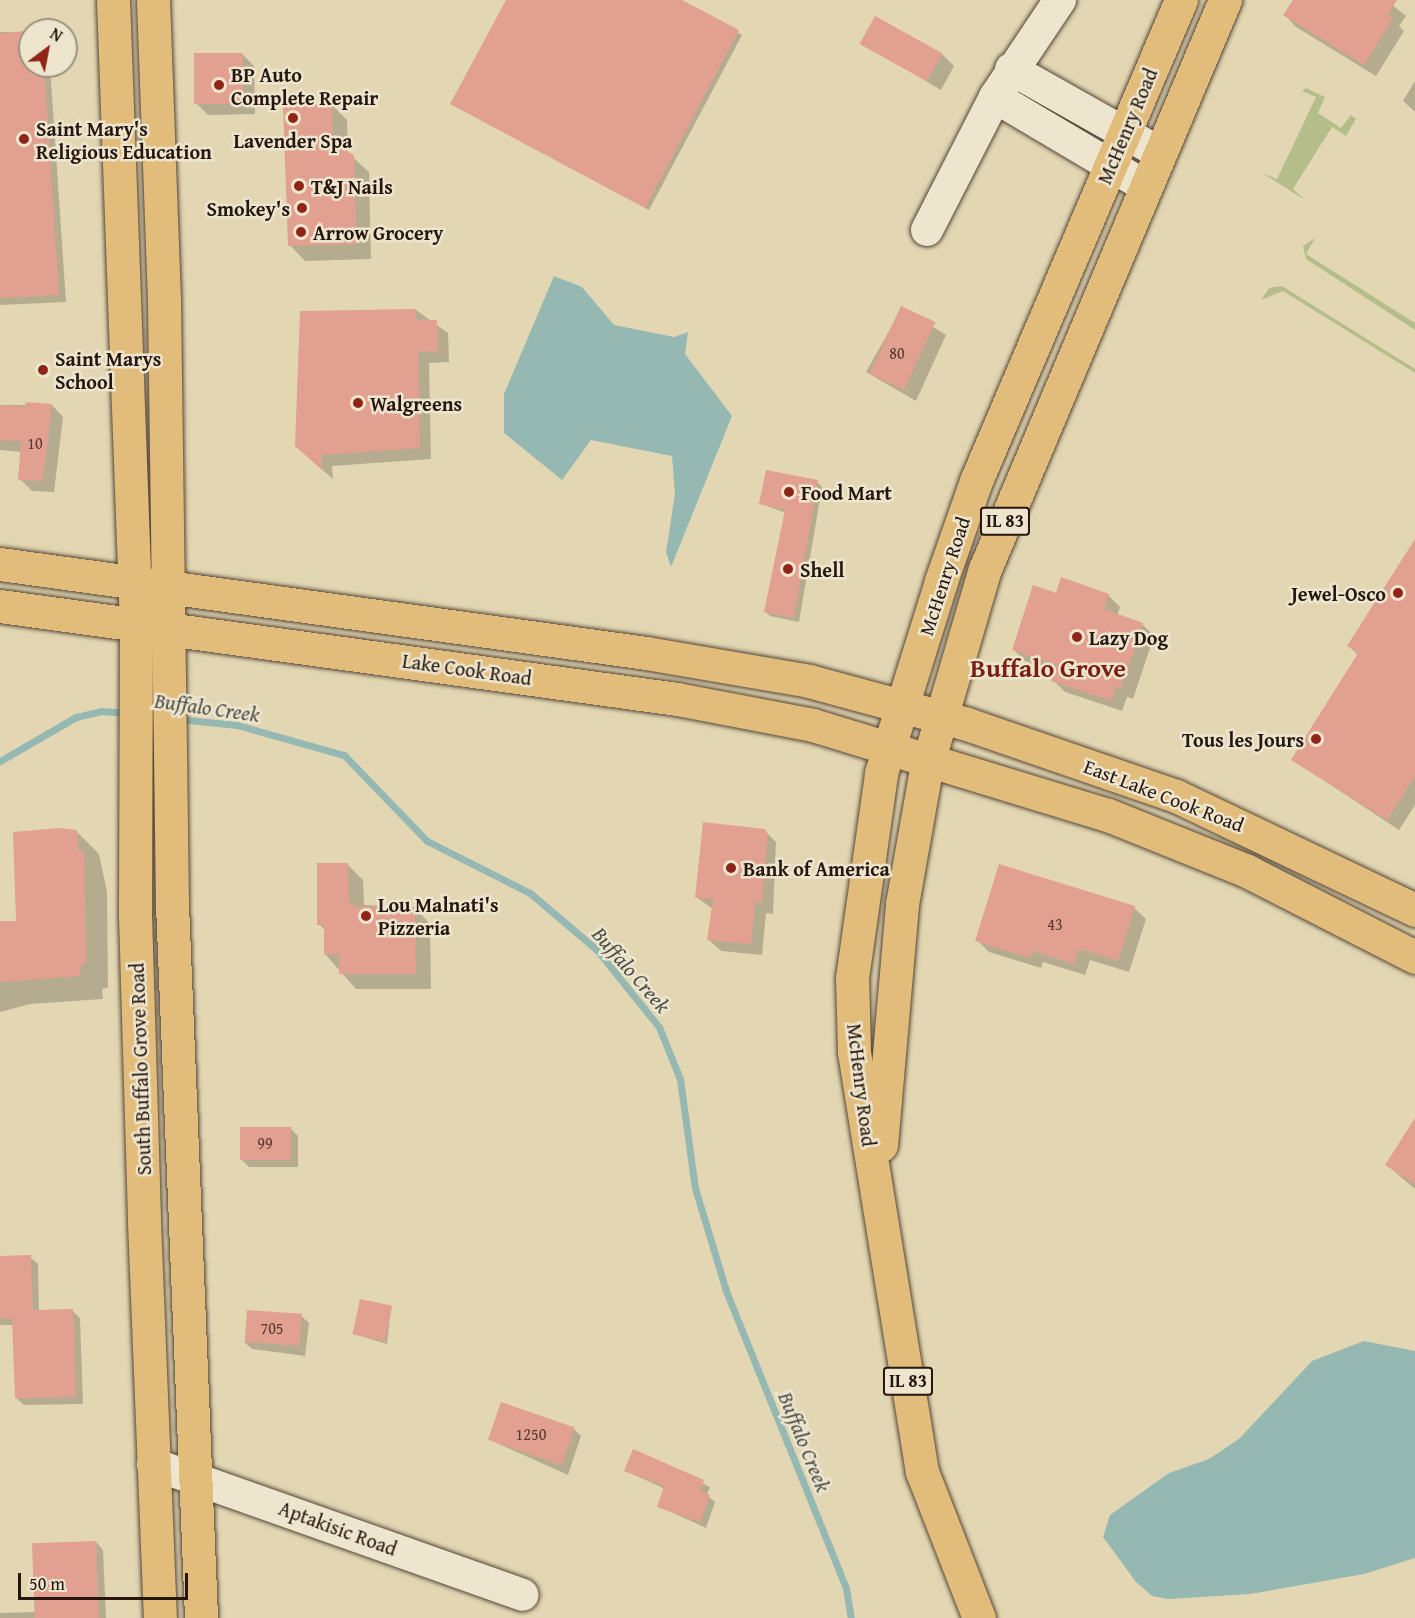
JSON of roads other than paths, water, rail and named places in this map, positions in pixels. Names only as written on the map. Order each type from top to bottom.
[{"type":"main road","name":"South Buffalo Grove Road","points":[[113,0],[134,583],[152,626],[168,698],[201,1618]]},
{"type":"main road","name":"South Buffalo Grove Road","points":[[153,0],[163,283],[169,530],[168,589],[152,626],[136,690],[136,758],[138,1010],[160,1618]]},
{"type":"main road","name":"McHenry Road","points":[[979,1618],[922,1472],[854,1052],[852,978],[881,772],[976,481],[1107,167],[1125,131],[1181,0]]},
{"type":"main road","name":"McHenry Road","points":[[876,1185],[902,904],[929,756],[985,569],[1225,0]]},
{"type":"main road","points":[[123,283],[163,283]]},
{"type":"main road","name":"Lake Cook Road","points":[[0,564],[168,589],[646,653],[903,704]]},
{"type":"main road","name":"Lake Cook Road","points":[[0,606],[677,699],[890,745],[929,756]]},
{"type":"main road","name":"East Lake Cook Road","points":[[903,704],[1176,796],[1415,910]]},
{"type":"main road","name":"East Lake Cook Road","points":[[929,756],[1108,815],[1231,864],[1415,957]]},
{"type":"street","points":[[927,230],[994,97],[1060,0]]},
{"type":"street","points":[[1011,69],[1125,131],[1160,153]]},
{"type":"street","points":[[994,97],[1107,167],[1145,186]]},
{"type":"street","name":"Aptakisic Road","points":[[153,1464],[195,1477],[522,1595]]},
{"type":"water","points":[[554,276],[582,287],[614,325],[674,337],[688,332],[685,354],[732,416],[671,567],[666,552],[675,494],[672,456],[591,440],[562,480],[504,433],[504,394]]},
{"type":"water","points":[[1364,1341],[1415,1351],[1415,1558],[1364,1574],[1250,1594],[1168,1599],[1152,1596],[1136,1582],[1103,1537],[1110,1515],[1169,1473],[1209,1459],[1239,1439],[1312,1361]]},
{"type":"waterway","name":"Buffalo Creek","points":[[0,761],[76,717],[101,711],[129,713]]},
{"type":"waterway","name":"Buffalo Creek","points":[[178,719],[237,725],[344,755],[427,841],[530,893],[597,950],[659,1027],[680,1079],[695,1188],[726,1291],[846,1588],[851,1618]]},
{"type":"place","name":"BP Auto Complete Repair","points":[[219,85]]},
{"type":"place","name":"Lavender Spa","points":[[293,118]]},
{"type":"place","name":"Saint Mary's Religious Education","points":[[24,139]]},
{"type":"place","name":"T&J Nails","points":[[299,186]]},
{"type":"place","name":"Smokey's","points":[[302,208]]},
{"type":"place","name":"Arrow Grocery","points":[[301,232]]},
{"type":"place","name":"Saint Marys School","points":[[43,370]]},
{"type":"place","name":"Walgreens","points":[[358,403]]},
{"type":"place","name":"Food Mart","points":[[789,492]]},
{"type":"place","name":"Shell","points":[[788,569]]},
{"type":"place","name":"Jewel-Osco","points":[[1398,593]]},
{"type":"place","name":"Lazy Dog","points":[[1077,637]]},
{"type":"place","name":"Tous les Jours","points":[[1316,739]]},
{"type":"place","name":"Bank of America","points":[[731,868]]},
{"type":"place","name":"Lou Malnati's Pizzeria","points":[[366,916]]},
{"type":"district","name":"Buffalo Grove","points":[[1048,668]]}]
